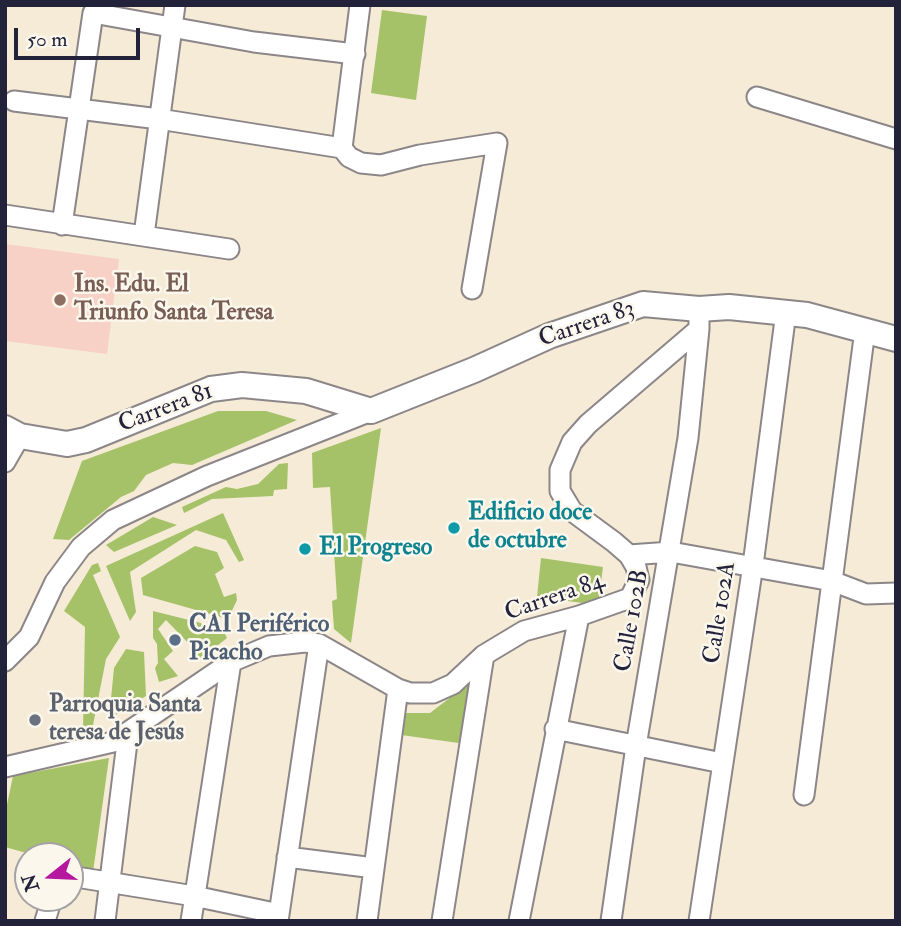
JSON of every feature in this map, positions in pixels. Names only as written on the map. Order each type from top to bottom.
[{"type":"street","points":[[144,235],[175,5]]},
{"type":"street","points":[[342,148],[360,5]]},
{"type":"street","points":[[62,225],[93,13],[254,42],[355,54]]},
{"type":"street","points":[[757,97],[896,139]]},
{"type":"street","points":[[14,101],[159,118],[342,148],[349,157],[362,163],[381,165],[420,155],[497,143],[472,289]]},
{"type":"street","points":[[5,215],[229,249]]},
{"type":"street","name":"Carrera 83","points":[[371,411],[474,370],[549,336],[643,304],[699,319],[729,307],[786,312],[896,340]]},
{"type":"street","name":"Calle 102A","points":[[699,921],[753,565],[786,312]]},
{"type":"street","name":"Calle 102B","points":[[611,921],[636,746],[671,552],[688,438],[699,319]]},
{"type":"street","name":"Carrera 84","points":[[319,644],[398,689],[421,694],[442,690],[484,655],[524,631],[630,598],[639,580],[636,567],[629,555],[572,511],[561,491],[560,470],[572,442],[588,424],[699,319]]},
{"type":"street","points":[[804,795],[865,330]]},
{"type":"street","name":"Carrera 81","points":[[13,432],[49,444],[86,440],[211,389],[242,386],[306,391],[371,411]]},
{"type":"street","points":[[5,661],[29,637],[55,582],[81,547],[113,520],[195,481],[371,411]]},
{"type":"street","points":[[5,462],[13,432]]},
{"type":"street","name":"Carrera 84","points":[[629,555],[671,552],[832,581],[866,594],[893,594]]},
{"type":"street","points":[[519,921],[579,616]]},
{"type":"street","points":[[6,769],[93,748],[128,733],[231,662],[269,646],[305,642],[319,644],[278,917],[194,896],[84,878]]},
{"type":"street","points":[[442,921],[484,655]]},
{"type":"street","points":[[191,921],[231,662]]},
{"type":"street","points":[[367,921],[398,689]]},
{"type":"street","points":[[555,729],[722,763]]},
{"type":"street","points":[[106,921],[128,733]]},
{"type":"street","points":[[287,857],[374,868]]},
{"type":"shaded area","name":"Ins. Edu. El Triunfo Santa Teresa","points":[[5,244],[119,259],[107,354],[5,341]]},
{"type":"green space","points":[[382,10],[427,16],[416,100],[371,93]]},
{"type":"green space","points":[[218,411],[266,411],[297,420],[192,465],[173,463],[146,475],[134,491],[121,497],[69,540],[53,539],[82,461]]},
{"type":"green space","points":[[381,428],[351,643],[334,629],[332,601],[337,599],[330,487],[313,488],[312,453]]},
{"type":"green space","points":[[288,463],[287,489],[274,490],[273,496],[212,499],[184,513],[182,507],[226,487],[237,489],[258,484],[279,464]]},
{"type":"green space","points":[[223,513],[244,560],[239,562],[226,540],[196,530],[130,572],[136,612],[130,621],[106,566]]},
{"type":"green space","points":[[153,517],[177,525],[114,552],[106,545]]},
{"type":"green space","points":[[195,546],[217,552],[224,568],[215,574],[224,597],[236,593],[237,600],[228,619],[143,595],[141,578]]},
{"type":"green space","points":[[541,558],[603,567],[598,605],[537,597]]},
{"type":"green space","points":[[98,563],[101,571],[93,575],[120,637],[106,659],[93,725],[83,731],[85,627],[64,611],[92,565]]},
{"type":"green space","points":[[153,611],[201,623],[205,629],[215,631],[222,628],[227,638],[199,660],[192,653],[195,650],[166,620],[158,629],[173,651],[164,659],[178,676],[159,682],[155,668],[158,663],[157,644],[153,638]]},
{"type":"green space","points":[[126,649],[144,652],[146,696],[109,719],[114,668]]},
{"type":"green space","points":[[477,677],[466,744],[394,734],[397,713],[430,713]]},
{"type":"green space","points":[[109,758],[93,872],[84,870],[84,842],[14,842],[14,850],[5,847],[5,814],[13,776]]},
{"type":"place","name":"Ins. Edu. El Triunfo Santa Teresa","points":[[60,300]]},
{"type":"place","name":"Edificio doce de octubre","points":[[454,528]]},
{"type":"place","name":"El Progreso","points":[[305,549]]},
{"type":"place","name":"CAI Periférico Picacho","points":[[175,640]]},
{"type":"place","name":"Parroquia Santa teresa de Jesús","points":[[35,720]]}]
